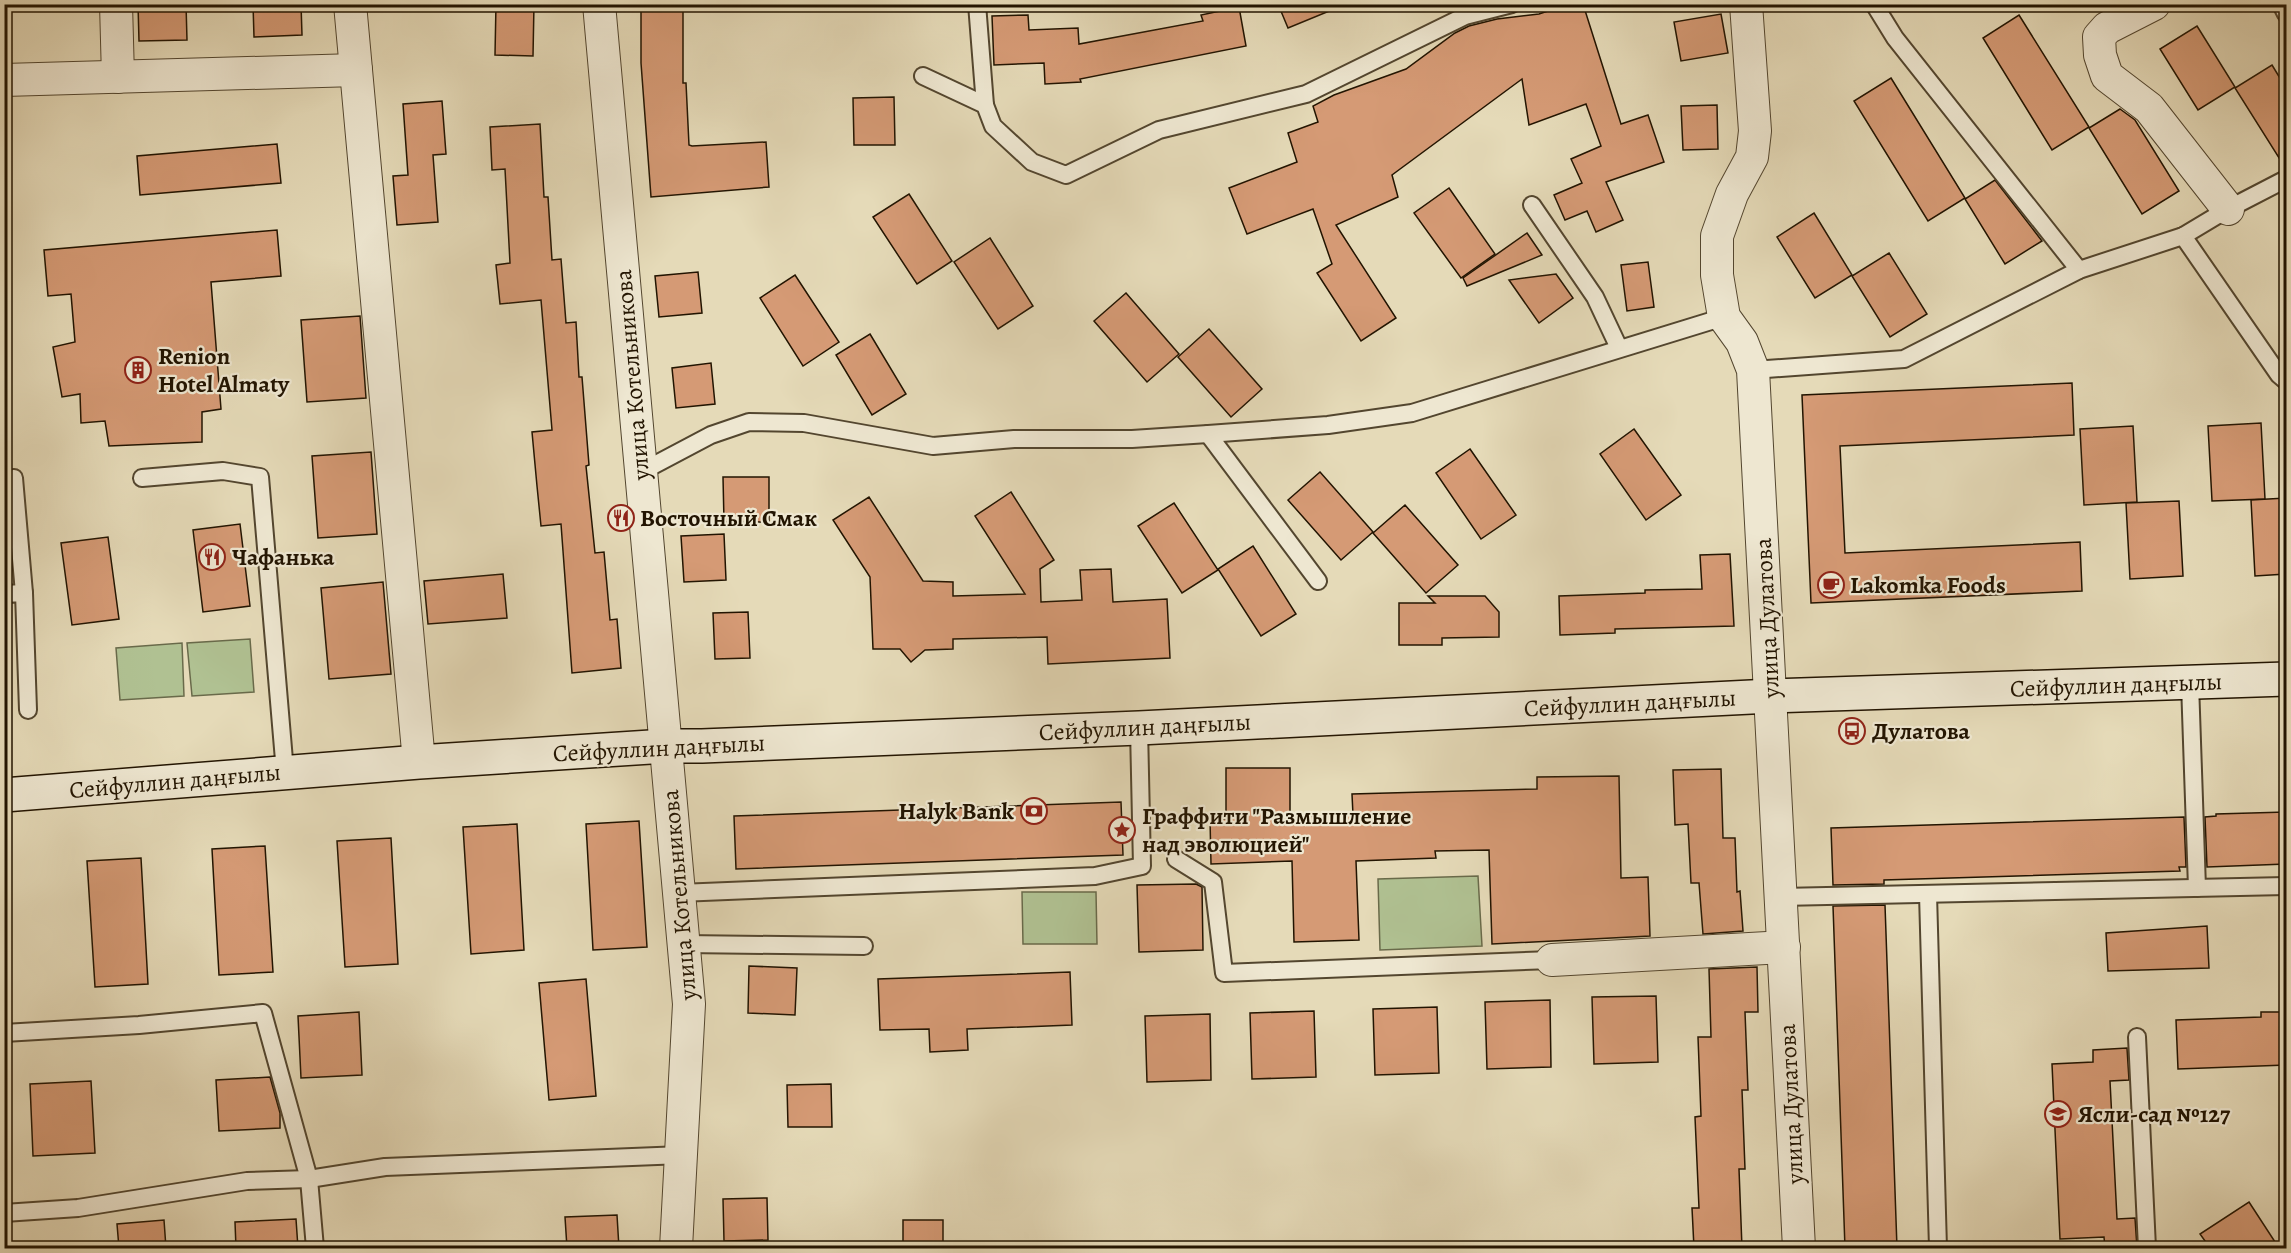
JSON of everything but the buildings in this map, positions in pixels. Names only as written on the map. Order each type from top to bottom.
[{"type":"main road","name":"Сейфуллин даңғылы","points":[[4,795],[419,762],[666,746],[1139,728],[1771,696],[2286,679]]},
{"type":"street","points":[[116,4],[118,77]]},
{"type":"street","points":[[350,4],[419,762]]},
{"type":"street","name":"улица Котельникова","points":[[598,4],[689,1004],[676,1248]]},
{"type":"street","name":"улица Дулатова","points":[[1746,4],[1755,131],[1752,157],[1732,194],[1718,236],[1718,275],[1724,317],[1743,342],[1753,370],[1799,1248]]},
{"type":"street","points":[[2154,4],[2107,28],[2099,37],[2100,55],[2107,76],[2149,108],[2228,209]]},
{"type":"street","points":[[4,80],[356,70]]},
{"type":"street","points":[[1552,960],[1784,947]]},
{"type":"lane","points":[[976,4],[986,105],[993,126],[1032,162],[1066,175],[1159,130],[1306,94],[1465,16],[1512,4]]},
{"type":"lane","points":[[1874,4],[1895,38],[2079,270]]},
{"type":"lane","points":[[2281,4],[2286,14]]},
{"type":"lane","points":[[923,76],[986,105]]},
{"type":"lane","points":[[1753,370],[1904,359],[2079,270],[2183,236],[2228,209],[2286,179]]},
{"type":"lane","points":[[1532,205],[1595,297],[1619,348]]},
{"type":"lane","points":[[2183,236],[2279,375],[2286,381]]},
{"type":"lane","points":[[640,472],[711,435],[748,422],[804,423],[933,446],[1014,439],[1132,439],[1208,434],[1328,424],[1412,413],[1508,386],[1619,348],[1724,317]]},
{"type":"lane","points":[[1208,434],[1318,581]]},
{"type":"lane","points":[[142,478],[223,471],[260,477],[285,772]]},
{"type":"lane","points":[[14,478],[24,593],[28,710]]},
{"type":"lane","points":[[4,594],[24,593]]},
{"type":"lane","points":[[2190,683],[2197,888]]},
{"type":"lane","points":[[679,893],[1095,876],[1142,866],[1139,728]]},
{"type":"lane","points":[[1176,860],[1213,882],[1224,973],[1552,960]]},
{"type":"lane","points":[[1781,897],[2286,886]]},
{"type":"lane","points":[[1928,894],[1938,1248]]},
{"type":"lane","points":[[684,944],[864,946]]},
{"type":"lane","points":[[4,1032],[140,1025],[263,1013],[309,1179],[315,1248]]},
{"type":"lane","points":[[2137,1037],[2147,1248]]},
{"type":"lane","points":[[4,1213],[78,1208],[247,1181],[309,1179],[385,1167],[682,1155]]},
{"type":"green space","points":[[250,639],[254,692],[192,696],[187,643]]},
{"type":"green space","points":[[182,643],[184,696],[120,700],[116,648]]},
{"type":"green space","points":[[1478,876],[1482,946],[1380,950],[1378,879]]},
{"type":"green space","points":[[1022,892],[1096,892],[1097,944],[1023,944]]},
{"type":"place","name":"Renion Hotel Almaty","points":[[138,370]]},
{"type":"place","name":"Восточный Смак","points":[[621,518]]},
{"type":"place","name":"Чафанька","points":[[212,557]]},
{"type":"place","name":"Lakomka Foods","points":[[1831,585]]},
{"type":"place","name":"Дулатова","points":[[1852,731]]},
{"type":"place","name":"Halyk Bank","points":[[1034,811]]},
{"type":"place","name":"Граффити \"Размышление над эволюцией\"","points":[[1122,830]]},
{"type":"place","name":"Ясли-сад №127","points":[[2058,1114]]}]
